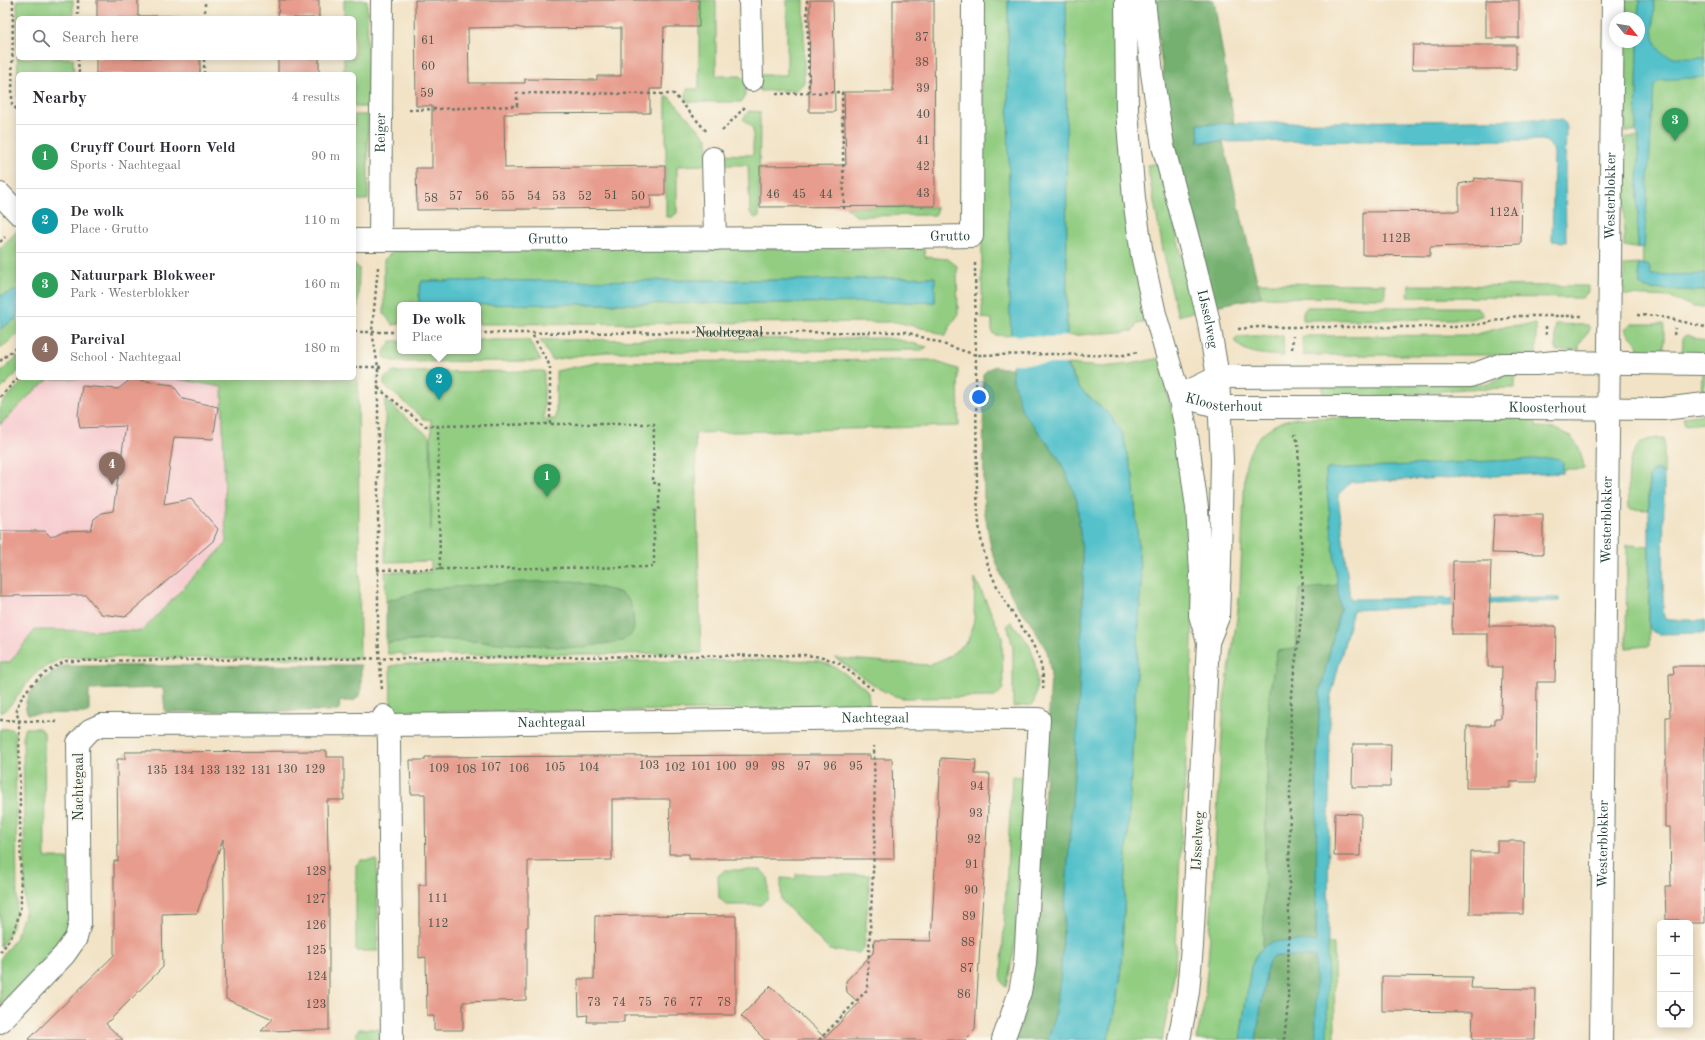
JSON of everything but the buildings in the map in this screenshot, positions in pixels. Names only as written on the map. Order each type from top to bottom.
[{"type":"street","name":"Reiger","points":[[380,240],[382,0]]},
{"type":"street","points":[[750,0],[752,87]]},
{"type":"street","name":"Grutto","points":[[380,240],[715,239],[972,236],[973,0]]},
{"type":"street","name":"IJsselweg","points":[[1126,0],[1127,105],[1134,199],[1142,255],[1155,314],[1179,396],[1197,508],[1201,572],[1200,615],[1208,642]]},
{"type":"street","name":"IJsselweg","points":[[1144,0],[1152,73],[1164,146],[1208,318],[1218,377],[1220,408],[1222,504],[1218,617],[1208,642],[1192,946],[1188,992],[1179,1040]]},
{"type":"street","name":"Westerblokker","points":[[1601,1040],[1607,409],[1613,0]]},
{"type":"street","points":[[714,149],[715,239]]},
{"type":"street","points":[[0,194],[16,210]]},
{"type":"street","points":[[356,240],[380,240]]},
{"type":"street","name":"Kloosterhout","points":[[1179,396],[1218,377],[1470,376],[1502,364],[1705,364]]},
{"type":"street","name":"Kloosterhout","points":[[1179,396],[1220,408],[1388,407],[1663,409],[1705,404]]},
{"type":"street","name":"Nachtegaal","points":[[0,1022],[64,955],[76,938],[80,923],[78,743],[90,730],[101,725],[366,724],[386,721],[874,718],[1039,719],[1025,964],[1020,992],[1003,1040]]},
{"type":"street","points":[[386,721],[389,742],[392,1040]]},
{"type":"path","points":[[13,0],[12,104],[16,109]]},
{"type":"path","points":[[78,0],[78,16]]},
{"type":"path","points":[[204,16],[205,0]]},
{"type":"path","points":[[807,0],[809,93]]},
{"type":"path","points":[[78,60],[79,72]]},
{"type":"path","points":[[204,60],[204,72]]},
{"type":"path","points":[[381,110],[517,106],[517,93],[674,94],[714,149],[753,99],[752,87],[809,93],[842,92],[844,238]]},
{"type":"path","points":[[380,240],[372,331],[378,367],[378,636],[386,721]]},
{"type":"path","points":[[976,274],[977,492],[979,529],[987,562],[1006,602],[1030,638],[1039,657],[1043,684]]},
{"type":"path","points":[[1234,329],[1258,327],[1455,327],[1481,324],[1517,316],[1609,315],[1658,316],[1705,327]]},
{"type":"path","points":[[356,332],[397,332]]},
{"type":"path","name":"Nachtegaal","points":[[481,333],[906,332],[976,355],[996,356],[1055,354],[1119,356],[1144,351]]},
{"type":"path","points":[[532,334],[550,366],[550,424]]},
{"type":"path","points":[[1292,355],[1293,336]]},
{"type":"path","points":[[0,361],[16,348]]},
{"type":"path","points":[[356,367],[384,367]]},
{"type":"path","points":[[0,397],[16,380]]},
{"type":"path","points":[[377,388],[425,426],[654,424],[653,483],[659,483],[659,511],[654,511],[654,568],[377,570]]},
{"type":"path","points":[[438,426],[440,569]]},
{"type":"path","points":[[1284,1040],[1288,1003],[1291,693],[1299,637],[1302,596],[1298,443]]},
{"type":"path","points":[[819,1040],[867,990],[876,833],[874,718]]},
{"type":"path","points":[[0,720],[66,722],[90,730]]},
{"type":"shaded area","points":[[48,380],[184,380],[222,387],[226,544],[142,631],[35,630],[10,662],[0,662],[0,425],[33,392]]},
{"type":"green space","points":[[17,0],[73,0],[73,16],[17,16]]},
{"type":"green space","points":[[344,0],[367,0],[368,107],[356,107],[356,72],[344,72],[344,60],[356,60],[356,16],[344,16]]},
{"type":"green space","points":[[699,0],[716,0],[716,76],[741,76],[745,80],[745,96],[741,102],[689,102],[686,100],[687,89],[699,89]]},
{"type":"green space","points":[[787,0],[804,0],[804,83],[797,90],[760,91],[760,81],[762,75],[787,75]]},
{"type":"green space","points":[[981,0],[1008,0],[1009,292],[1011,336],[995,335],[992,331],[992,319],[982,318]]},
{"type":"green space","points":[[1066,0],[1118,0],[1149,322],[1137,324],[1133,331],[1067,336]]},
{"type":"green space","points":[[1153,0],[1214,0],[1234,123],[1198,124],[1199,142],[1223,142],[1261,297],[1215,306],[1172,140]]},
{"type":"green space","points":[[1626,0],[1639,0],[1638,12],[1626,12]]},
{"type":"green space","points":[[1648,0],[1705,0],[1705,282],[1642,283]]},
{"type":"green space","points":[[1626,48],[1638,48],[1636,131],[1625,131]]},
{"type":"green space","points":[[18,60],[73,60],[74,72],[18,72]]},
{"type":"green space","points":[[666,97],[669,97],[708,139],[707,160],[703,165],[677,166],[677,213],[672,217],[666,217]]},
{"type":"green space","points":[[749,111],[760,112],[759,217],[755,218],[750,213],[748,165],[724,165],[720,154],[753,155],[753,128],[743,119]]},
{"type":"green space","points":[[356,115],[368,115],[368,200],[356,200]]},
{"type":"green space","points":[[1625,137],[1639,137],[1637,247],[1640,249],[1624,246]]},
{"type":"green space","points":[[1158,163],[1196,311],[1178,316],[1168,276],[1147,165]]},
{"type":"green space","points":[[846,207],[936,207],[936,215],[856,216]]},
{"type":"green space","points":[[16,232],[16,291],[0,296],[0,248]]},
{"type":"green space","points":[[726,248],[924,249],[925,257],[948,259],[957,266],[958,315],[950,326],[946,336],[930,330],[896,322],[481,324],[481,305],[935,302],[934,277],[804,280],[422,281],[419,289],[420,302],[397,302],[397,324],[393,325],[384,314],[384,260],[393,251]]},
{"type":"green space","points":[[1639,264],[1640,284],[1646,289],[1705,291],[1705,307],[1694,307],[1670,297],[1624,295],[1624,265]]},
{"type":"green space","points":[[356,266],[359,268],[358,306],[356,308]]},
{"type":"green space","points":[[1257,283],[1385,284],[1385,298],[1261,297]]},
{"type":"green space","points":[[1409,285],[1588,286],[1588,292],[1582,298],[1408,297]]},
{"type":"green space","points":[[1307,307],[1477,307],[1484,315],[1471,319],[1303,320],[1303,312]]},
{"type":"green space","points":[[16,318],[16,336],[0,348],[0,329]]},
{"type":"green space","points":[[1536,324],[1536,355],[1303,355],[1302,336],[1473,335],[1508,326]]},
{"type":"green space","points":[[1555,324],[1588,325],[1590,329],[1579,345],[1579,350],[1556,351]]},
{"type":"green space","points":[[1631,324],[1664,324],[1664,353],[1638,350],[1638,346],[1626,328]]},
{"type":"green space","points":[[1688,335],[1705,342],[1705,355],[1682,355],[1683,337]]},
{"type":"green space","points":[[1283,336],[1284,356],[1250,351],[1238,345],[1234,340],[1237,337]]},
{"type":"green space","points":[[885,338],[927,347],[922,350],[608,352],[552,360],[540,340]]},
{"type":"green space","points":[[481,340],[529,340],[541,361],[395,362],[384,357],[384,352],[391,341],[397,341],[397,354],[481,354]]},
{"type":"green space","points":[[16,358],[16,374],[0,390],[0,373]]},
{"type":"green space","points":[[1160,358],[1179,443],[1187,517],[1193,604],[1191,685],[1180,855],[1175,970],[1162,1040],[1107,1040],[1114,1019],[1121,967],[1141,582],[1133,476],[1122,432],[1109,414],[1080,389],[1067,364],[1101,367],[1131,364]]},
{"type":"green space","points":[[930,360],[958,369],[959,426],[695,433],[701,653],[403,656],[403,653],[388,654],[386,643],[440,639],[576,648],[428,589],[386,601],[385,572],[431,572],[431,561],[385,562],[385,400],[430,437],[431,532],[431,420],[424,419],[384,385],[384,378],[394,372],[544,371],[544,419],[556,419],[556,371],[599,362]]},
{"type":"green space","points":[[996,366],[997,368],[1013,368],[1013,380],[1038,432],[1057,455],[1071,485],[1077,501],[1083,562],[1083,603],[1078,715],[1060,981],[1053,1023],[1048,1040],[1014,1040],[1042,843],[1051,674],[1047,651],[1029,620],[1016,604],[1002,577],[991,548],[984,508],[983,374],[990,368]]},
{"type":"green space","points":[[1506,374],[1515,374],[1515,388],[1463,389],[1370,398],[1323,398],[1323,384],[1489,384]]},
{"type":"green space","points":[[1702,374],[1705,374],[1705,394],[1701,395]]},
{"type":"green space","points":[[356,378],[358,380],[360,659],[65,657],[39,671],[27,683],[11,704],[0,713],[0,662],[10,662],[35,630],[142,631],[226,544],[222,387],[184,380],[356,380]]},
{"type":"green space","points":[[24,380],[48,380],[33,392],[0,425],[0,405]]},
{"type":"green space","points":[[1705,414],[1705,423],[1685,425],[1683,417]]},
{"type":"green space","points":[[1535,417],[1536,427],[1555,429],[1570,437],[1579,450],[1584,469],[1328,469],[1325,471],[1338,585],[1299,590],[1295,649],[1277,651],[1269,696],[1263,947],[1256,955],[1251,967],[1240,1040],[1196,1040],[1204,1005],[1209,948],[1224,701],[1240,589],[1245,470],[1247,459],[1255,442],[1274,425],[1293,418]]},
{"type":"green space","points":[[1664,438],[1664,474],[1659,470],[1649,477],[1649,510],[1629,509],[1629,468],[1635,449],[1642,443],[1653,439]]},
{"type":"green space","points":[[1627,545],[1649,546],[1649,646],[1626,648]]},
{"type":"green space","points":[[975,578],[1002,636],[1003,689],[995,697],[902,698],[875,686],[835,658],[928,665],[948,657],[968,641],[974,620]]},
{"type":"green space","points":[[573,581],[619,592],[629,600],[633,613],[634,629],[630,636],[622,641],[576,648],[440,639],[386,643],[386,601],[428,589],[523,582]]},
{"type":"green space","points":[[1338,585],[1340,609],[1320,693],[1317,760],[1316,943],[1296,941],[1276,942],[1263,947],[1269,696],[1277,651],[1295,649],[1299,590]]},
{"type":"green space","points":[[1011,622],[1029,645],[1034,658],[1037,684],[1035,699],[1032,705],[1013,707],[1013,647],[1007,625]]},
{"type":"green space","points":[[790,660],[819,661],[837,668],[865,688],[868,693],[870,709],[400,712],[394,709],[391,705],[390,666],[404,664]]},
{"type":"green space","points":[[361,665],[361,693],[354,701],[340,701],[339,711],[165,712],[163,688],[89,690],[89,713],[28,714],[26,707],[27,699],[31,692],[44,679],[65,666]]},
{"type":"green space","points":[[25,728],[39,728],[44,732],[45,858],[68,858],[70,920],[68,931],[61,942],[0,1005],[0,959],[15,939],[25,910],[23,733]]},
{"type":"green space","points":[[0,729],[11,729],[15,732],[17,903],[12,926],[0,947]]},
{"type":"green space","points":[[1012,776],[1024,777],[1015,944],[1007,986],[1001,981]]},
{"type":"green space","points":[[361,860],[377,860],[378,951],[356,951],[356,865]]},
{"type":"green space","points":[[725,870],[761,870],[768,877],[768,898],[761,905],[727,905],[719,898],[718,876]]},
{"type":"green space","points":[[796,874],[870,875],[864,948],[859,953],[829,950],[781,900],[781,878],[796,879]]},
{"type":"green space","points":[[1325,943],[1334,944],[1335,1040],[1326,1040]]},
{"type":"green space","points":[[1277,956],[1316,957],[1316,1040],[1256,1040],[1267,966],[1271,958]]},
{"type":"green space","points":[[359,1029],[379,1029],[379,1040],[355,1040],[356,1033]]},
{"type":"water","points":[[1008,0],[1066,0],[1067,367],[1080,389],[1109,414],[1122,432],[1133,476],[1141,582],[1121,967],[1114,1019],[1107,1040],[1048,1040],[1053,1023],[1060,981],[1078,715],[1083,603],[1083,562],[1077,501],[1071,485],[1057,455],[1022,411],[1013,380],[1009,292]]},
{"type":"water","points":[[1639,0],[1654,0],[1653,26],[1656,43],[1659,50],[1674,57],[1705,58],[1705,77],[1660,80],[1654,85],[1644,248],[1637,248],[1639,137],[1636,131],[1638,48],[1645,48],[1645,12],[1639,12]]},
{"type":"water","points":[[1542,119],[1562,120],[1566,124],[1566,242],[1552,241],[1554,152],[1550,144],[1542,140],[1199,142],[1198,124]]},
{"type":"water","points":[[1638,265],[1649,265],[1651,275],[1705,274],[1705,291],[1646,289],[1640,285]]},
{"type":"water","points":[[935,277],[935,302],[481,305],[481,302],[419,302],[419,289],[422,281],[804,280]]},
{"type":"water","points":[[16,291],[16,318],[0,329],[0,296]]},
{"type":"water","points":[[1559,459],[1563,463],[1563,473],[1351,482],[1338,495],[1350,599],[1559,598],[1559,601],[1353,610],[1330,700],[1327,1040],[1316,1040],[1315,957],[1277,956],[1271,958],[1267,966],[1256,1040],[1240,1040],[1251,967],[1256,955],[1263,947],[1280,941],[1316,942],[1317,760],[1320,693],[1340,609],[1325,471],[1328,469]]},
{"type":"water","points":[[1653,470],[1659,470],[1664,474],[1663,613],[1665,618],[1669,620],[1705,620],[1705,633],[1659,634],[1653,632],[1649,627],[1649,477]]},
{"type":"pier","points":[[1009,335],[1053,337],[1069,335],[1069,364],[1011,364]]},
{"type":"place","name":"Natuurpark Blokweer","points":[[1675,141]]},
{"type":"place","name":"De wolk","points":[[439,400]]},
{"type":"place","name":"Parcival","points":[[112,485]]},
{"type":"place","name":"Cruyff Court Hoorn Veld","points":[[547,497]]}]
